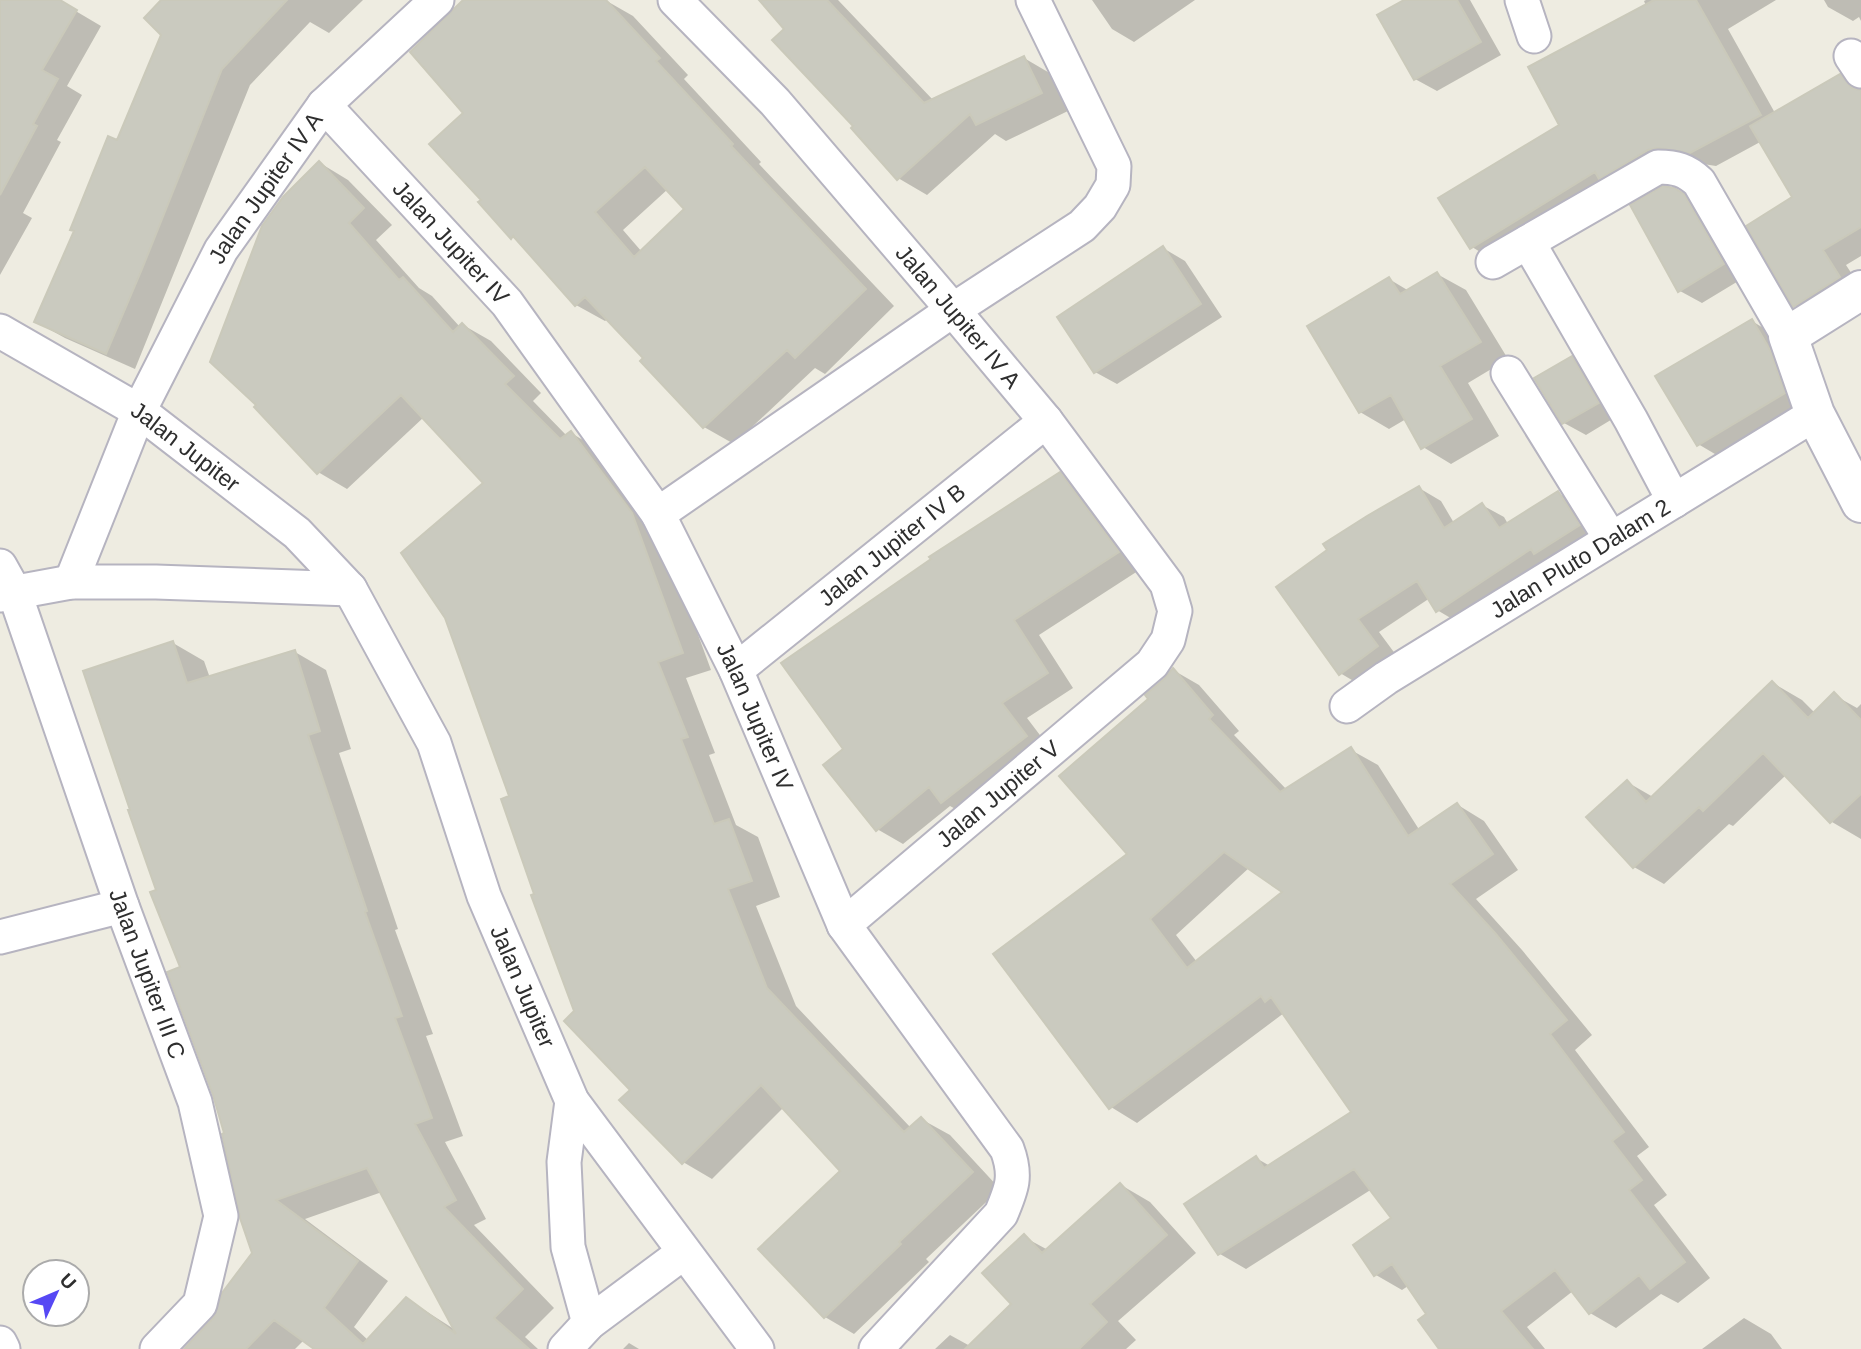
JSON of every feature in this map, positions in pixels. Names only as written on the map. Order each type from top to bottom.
[{"type":"street","name":"Jalan Jupiter IV A","points":[[71,582],[139,411],[221,250],[324,105],[437,0]]},
{"type":"street","name":"Jalan Jupiter IV A","points":[[675,0],[775,102],[953,310],[1046,421],[1167,584],[1175,611],[1168,640],[1152,664]]},
{"type":"street","points":[[658,514],[953,310],[1082,226],[1100,207],[1113,185],[1114,166],[1034,0]]},
{"type":"street","points":[[1522,0],[1534,36]]},
{"type":"street","name":"Jalan Jupiter IV","points":[[324,105],[507,303],[658,514],[736,670],[844,925],[1007,1149],[1014,1168],[1011,1191],[1001,1214],[876,1349]]},
{"type":"street","points":[[1493,262],[1658,167],[1674,167],[1689,172],[1699,182],[1788,336],[1815,414],[1861,503]]},
{"type":"street","points":[[1528,242],[1674,500]]},
{"type":"street","points":[[1788,336],[1861,290]]},
{"type":"street","name":"Jalan Jupiter","points":[[0,331],[139,411],[297,533],[350,589],[434,743],[484,896],[572,1101],[757,1349]]},
{"type":"street","points":[[1507,373],[1611,539]]},
{"type":"street","name":"Jalan Pluto Dalam 2","points":[[1347,706],[1386,678],[1815,414]]},
{"type":"street","name":"Jalan Jupiter IV B","points":[[736,670],[1046,421]]},
{"type":"street","points":[[5,584],[156,582],[350,589]]},
{"type":"street","name":"Jalan Jupiter III C","points":[[5,584],[195,1102],[221,1216],[200,1304],[157,1349]]},
{"type":"street","name":"Jalan Jupiter V","points":[[844,925],[1152,664]]},
{"type":"street","points":[[0,937],[122,906]]},
{"type":"street","points":[[572,1101],[564,1162],[568,1247],[589,1323]]},
{"type":"street","points":[[565,1349],[589,1323],[683,1253]]},
{"type":"street","points":[[0,1343],[3,1349]]},
{"type":"building","points":[[0,0],[60,0],[77,10],[42,70],[58,79],[33,124],[37,126],[0,195]]},
{"type":"building","points":[[161,0],[287,0],[222,69],[106,354],[34,322],[74,231],[70,230],[108,136],[117,140],[161,35],[144,18]]},
{"type":"building","points":[[463,0],[606,0],[660,58],[656,61],[733,144],[731,146],[866,289],[795,358],[787,350],[703,428],[640,361],[643,358],[585,297],[575,306],[513,236],[511,239],[478,202],[481,200],[429,144],[463,113],[410,52]],"holes":[[[645,167],[684,209],[634,257],[595,212]]]},
{"type":"building","points":[[759,0],[827,0],[924,103],[1024,56],[1042,93],[976,125],[970,114],[897,180],[851,128],[853,126],[772,40],[784,29]]},
{"type":"building","points":[[1404,0],[1457,0],[1481,42],[1414,80],[1377,15]]},
{"type":"building","points":[[1654,0],[1696,0],[1761,115],[1690,153],[1658,148],[1648,150],[1599,179],[1595,172],[1470,249],[1438,198],[1559,125],[1528,67]]},
{"type":"building","points":[[1840,74],[1852,88],[1861,90],[1861,227],[1823,250],[1840,277],[1793,307],[1746,226],[1792,197],[1750,126]]},
{"type":"building","points":[[319,161],[364,208],[349,223],[399,280],[403,277],[453,332],[462,323],[514,376],[505,384],[560,439],[571,431],[632,513],[683,653],[658,662],[688,737],[681,739],[714,824],[729,819],[752,881],[728,889],[767,988],[904,1132],[921,1117],[973,1172],[824,1318],[758,1249],[840,1171],[761,1085],[682,1164],[619,1100],[630,1090],[564,1021],[574,1011],[531,895],[534,894],[501,799],[509,796],[445,618],[401,553],[483,483],[401,395],[317,474],[254,407],[256,405],[210,362],[262,226],[283,197]]},
{"type":"building","points":[[1663,186],[1684,194],[1724,264],[1678,292],[1630,205]]},
{"type":"building","points":[[1163,246],[1201,304],[1094,373],[1057,317]]},
{"type":"building","points":[[1437,272],[1481,342],[1440,366],[1472,419],[1421,449],[1391,395],[1359,413],[1307,326],[1389,277],[1400,294]]},
{"type":"building","points":[[1752,319],[1770,350],[1785,393],[1697,446],[1655,376]]},
{"type":"building","points":[[1572,356],[1599,403],[1562,424],[1534,378]]},
{"type":"building","points":[[1060,472],[1119,552],[1014,620],[1048,673],[1002,703],[1027,736],[941,803],[929,787],[876,831],[823,765],[843,749],[781,663],[931,559],[929,557]]},
{"type":"building","points":[[1419,486],[1444,528],[1482,503],[1499,528],[1558,491],[1580,525],[1534,554],[1531,549],[1436,612],[1417,581],[1358,619],[1378,646],[1339,675],[1276,587],[1327,550],[1323,544]]},
{"type":"building","points":[[173,641],[187,683],[295,650],[320,731],[308,735],[402,1016],[395,1018],[432,1118],[415,1124],[456,1200],[444,1207],[523,1289],[494,1318],[529,1349],[314,1349],[274,1320],[246,1349],[184,1349],[214,1317],[222,1293],[252,1253],[240,1218],[222,1134],[224,1133],[213,1095],[167,972],[180,967],[150,892],[156,890],[83,671]],"holes":[[[367,1168],[456,1334],[406,1297],[363,1344],[324,1308],[358,1261],[276,1200]]]},
{"type":"building","points":[[1173,668],[1213,715],[1209,719],[1280,792],[1351,747],[1408,836],[1457,803],[1493,854],[1450,884],[1495,933],[1567,1020],[1550,1034],[1624,1132],[1612,1141],[1642,1180],[1629,1190],[1685,1262],[1650,1289],[1639,1275],[1589,1314],[1555,1270],[1501,1311],[1533,1349],[1439,1349],[1418,1320],[1426,1314],[1392,1264],[1374,1276],[1353,1245],[1391,1218],[1354,1169],[1218,1255],[1184,1204],[1256,1156],[1264,1168],[1351,1112],[1271,997],[1265,1002],[1261,996],[1109,1109],[993,954],[1127,854],[1059,776],[1148,699],[1145,695]],"holes":[[[1224,852],[1282,892],[1187,968],[1150,919]]]},
{"type":"building","points":[[1772,681],[1808,718],[1834,692],[1861,720],[1861,794],[1830,823],[1763,753],[1703,811],[1699,807],[1633,868],[1586,817],[1627,780],[1646,802]]},
{"type":"building","points":[[1120,1183],[1167,1235],[1090,1304],[1107,1322],[1079,1349],[965,1349],[1011,1304],[982,1273],[1024,1234],[1042,1253]]}]
